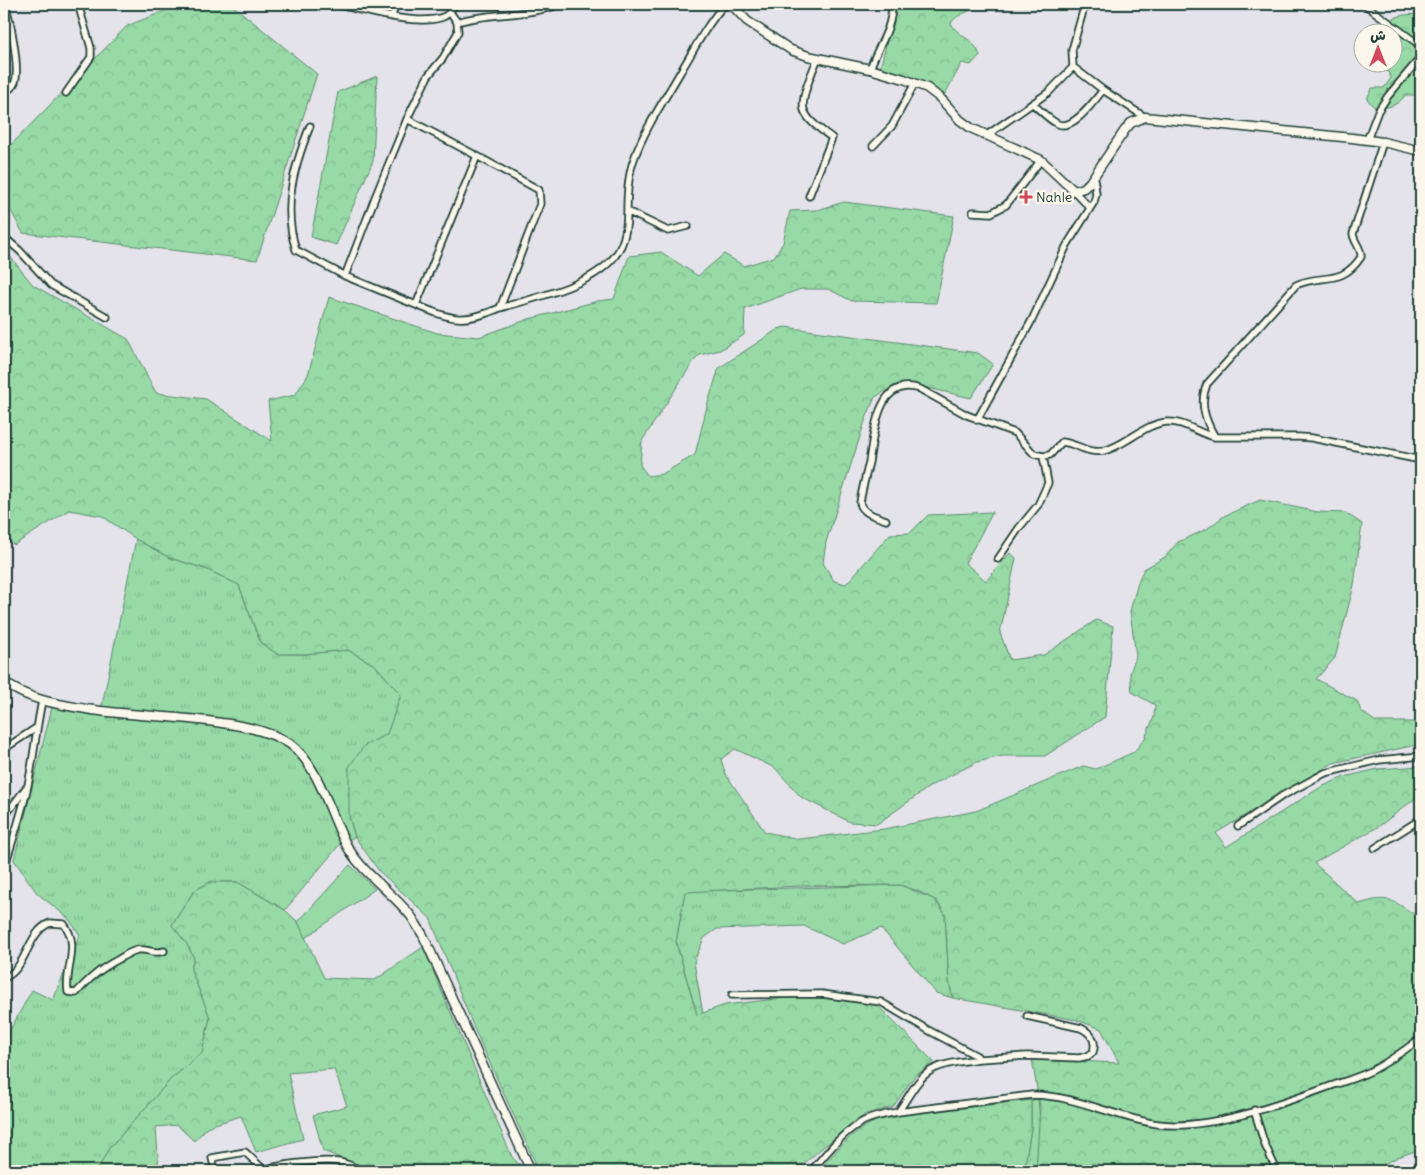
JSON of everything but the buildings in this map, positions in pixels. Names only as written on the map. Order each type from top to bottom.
[{"type":"street","points":[[4,92],[15,82],[16,72],[10,20],[5,4]]},
{"type":"street","points":[[66,93],[91,58],[88,37],[78,4]]},
{"type":"street","points":[[336,4],[392,17],[430,19],[442,17],[450,12],[454,4]]},
{"type":"street","points":[[392,17],[395,4]]},
{"type":"street","points":[[457,22],[475,17],[524,13],[560,4]]},
{"type":"street","points":[[310,126],[298,159],[290,197],[290,232],[296,250],[345,276],[440,315],[460,319],[482,316],[500,308],[567,289],[598,272],[621,247],[627,222],[627,194],[633,160],[643,139],[711,22],[725,4]]},
{"type":"street","points":[[731,4],[747,21],[791,50],[870,69],[915,83],[936,94],[960,120],[971,128],[1041,160],[1090,208]]},
{"type":"street","points":[[870,69],[888,30],[892,18],[892,4]]},
{"type":"street","points":[[987,135],[1049,92],[1073,67],[1072,50],[1085,4]]},
{"type":"street","points":[[1364,4],[1421,46]]},
{"type":"street","points":[[345,276],[407,119],[428,76],[443,58],[458,32],[457,22],[450,12]]},
{"type":"street","points":[[809,196],[832,138],[806,115],[803,108],[806,90],[818,58]]},
{"type":"street","points":[[1367,140],[1378,111],[1388,96],[1421,58]]},
{"type":"street","points":[[1073,67],[1103,90],[1146,117],[1367,140],[1421,151]]},
{"type":"street","points":[[873,146],[892,126],[915,83]]},
{"type":"street","points":[[1033,104],[1058,124],[1064,125],[1074,121],[1103,90]]},
{"type":"street","points":[[1074,191],[1084,188],[1094,177],[1125,130],[1131,124],[1146,117]]},
{"type":"street","points":[[407,119],[539,190],[540,204],[500,308]]},
{"type":"street","points":[[1216,437],[1203,410],[1206,384],[1296,285],[1302,282],[1341,276],[1349,271],[1361,257],[1353,234],[1382,142]]},
{"type":"street","points":[[416,305],[477,156]]},
{"type":"street","points":[[973,212],[991,213],[1006,205],[1041,160]]},
{"type":"street","points":[[978,420],[1032,320],[1067,245],[1090,208],[1096,194],[1094,177]]},
{"type":"street","points":[[627,211],[668,231],[688,226]]},
{"type":"street","points":[[4,237],[20,251],[50,285],[107,317]]},
{"type":"street","points":[[886,520],[869,514],[861,508],[860,503],[875,426],[887,396],[896,390],[912,387],[978,420],[1015,433],[1034,454],[1043,456],[1050,455],[1062,442],[1082,450],[1101,451],[1110,449],[1150,427],[1166,422],[1181,424],[1206,436],[1299,436],[1421,460]]},
{"type":"street","points":[[998,559],[1019,528],[1038,506],[1048,483],[1043,456]]},
{"type":"street","points":[[4,682],[21,693],[42,701],[108,712],[211,721],[240,726],[277,736],[298,750],[312,769],[340,832],[356,860],[410,916],[423,935],[531,1171]]},
{"type":"street","points":[[4,868],[28,785],[42,701]]},
{"type":"street","points":[[4,749],[36,728]]},
{"type":"street","points":[[1238,826],[1282,796],[1325,773],[1378,760],[1421,756]]},
{"type":"street","points":[[4,816],[28,785]]},
{"type":"street","points":[[1375,848],[1421,819]]},
{"type":"street","points":[[4,978],[12,973],[40,930],[50,922],[64,924],[69,932],[72,956],[67,986],[68,992],[71,994],[76,993],[103,967],[132,951],[140,950],[158,953],[164,950]]},
{"type":"street","points":[[732,995],[822,994],[881,1002],[948,1041],[974,1053],[979,1059]]},
{"type":"street","points":[[898,1112],[915,1086],[937,1067],[979,1059],[1027,1056],[1080,1058],[1088,1056],[1093,1052],[1094,1043],[1087,1031],[1027,1016]]},
{"type":"street","points":[[811,1171],[842,1136],[854,1127],[877,1116],[1032,1095],[1049,1095],[1137,1120],[1159,1124],[1181,1126],[1204,1123],[1288,1101],[1369,1072],[1397,1056],[1421,1038]]},
{"type":"street","points":[[1254,1110],[1265,1145],[1276,1171]]},
{"type":"street","points":[[215,1171],[212,1158],[246,1152],[262,1170],[277,1166],[336,1161],[364,1171]]},
{"type":"green space","points":[[182,4],[231,4],[317,74],[257,260],[23,233],[4,198],[4,152],[127,26]]},
{"type":"green space","points":[[897,4],[979,4],[954,19],[951,23],[957,31],[973,44],[980,55],[971,65],[962,63],[945,94],[880,68]]},
{"type":"green space","points":[[1421,14],[1421,95],[1406,95],[1392,106],[1384,108],[1374,107],[1367,99],[1372,88],[1384,88],[1391,78],[1388,72],[1402,72],[1402,22],[1389,22],[1389,20],[1403,15]]},
{"type":"green space","points":[[377,76],[373,161],[336,245],[311,237],[338,92]]},
{"type":"green space","points":[[844,202],[954,216],[936,303],[852,301],[828,289],[801,289],[745,309],[744,335],[720,350],[700,355],[693,362],[642,441],[640,465],[648,476],[662,474],[695,455],[719,368],[778,329],[785,327],[978,353],[993,364],[971,398],[911,384],[894,386],[875,397],[865,421],[826,542],[823,563],[834,581],[846,584],[890,534],[910,533],[928,515],[993,512],[965,563],[986,581],[1010,553],[1016,558],[1000,633],[1010,660],[1044,655],[1096,620],[1113,626],[1105,717],[1045,756],[1002,756],[977,762],[932,785],[877,824],[850,822],[801,797],[775,768],[735,749],[721,759],[725,773],[765,832],[799,839],[884,829],[976,811],[1083,766],[1096,769],[1134,752],[1145,738],[1154,717],[1155,705],[1132,692],[1130,673],[1136,656],[1130,611],[1139,579],[1144,569],[1165,557],[1178,542],[1207,529],[1224,516],[1260,500],[1318,512],[1346,513],[1362,524],[1354,585],[1335,658],[1316,679],[1357,701],[1361,711],[1376,722],[1421,722],[1421,744],[1333,763],[1216,833],[1226,847],[1321,787],[1344,777],[1378,769],[1421,766],[1421,794],[1378,827],[1314,863],[1359,904],[1380,899],[1393,901],[1421,918],[1421,1149],[1398,1157],[1371,1171],[1036,1171],[1040,1107],[1032,1059],[1119,1063],[1101,1029],[1077,1020],[953,998],[949,982],[945,914],[937,901],[918,891],[900,885],[798,886],[685,892],[676,942],[697,1015],[725,1005],[802,996],[876,1004],[934,1062],[914,1077],[893,1107],[866,1114],[823,1147],[796,1171],[539,1171],[474,1028],[430,918],[379,871],[355,837],[349,815],[349,767],[364,746],[387,734],[401,695],[375,665],[348,650],[305,654],[277,654],[260,642],[239,585],[206,569],[170,558],[136,539],[102,516],[69,510],[14,545],[4,535],[4,249],[33,285],[128,339],[156,393],[206,399],[272,441],[268,401],[295,395],[308,375],[329,297],[437,333],[479,337],[529,319],[598,301],[614,299],[629,256],[661,252],[698,276],[724,254],[744,266],[774,257],[783,243],[790,211],[817,210]]},
{"type":"green space","points":[[136,539],[170,558],[206,569],[239,585],[260,642],[277,654],[305,654],[348,650],[375,665],[401,695],[387,734],[364,746],[349,815],[355,837],[341,843],[285,910],[237,882],[210,882],[194,891],[172,925],[187,944],[194,958],[191,969],[210,1018],[202,1053],[171,1079],[108,1150],[97,1171],[4,1171],[4,1050],[10,1030],[32,990],[53,1000],[80,935],[68,918],[37,893],[14,860],[52,707],[100,715]]},
{"type":"green space","points":[[350,865],[375,889],[305,938],[298,922]]},
{"type":"green space","points":[[210,882],[237,882],[285,910],[298,922],[324,978],[375,980],[423,947],[512,1157],[526,1171],[372,1171],[323,1151],[313,1115],[347,1106],[334,1069],[288,1073],[303,1139],[256,1152],[241,1116],[209,1126],[194,1141],[177,1125],[156,1127],[159,1171],[97,1171],[108,1150],[171,1079],[202,1053],[210,1018],[191,969],[194,958],[187,944],[172,925],[194,891]]},
{"type":"green space","points":[[900,885],[934,899],[945,914],[949,982],[953,998],[936,993],[881,928],[843,944],[804,926],[717,929],[704,938],[694,962],[703,1014],[697,1015],[676,942],[685,891]]},
{"type":"green space","points":[[1038,1099],[1040,1122],[1036,1171],[1024,1171],[1031,1128],[1031,1100]]},
{"type":"green space","points":[[1031,1100],[1031,1128],[1024,1171],[818,1171],[848,1139],[864,1127],[886,1117]]},
{"type":"place","name":"Nahle","points":[[1026,197]]}]
